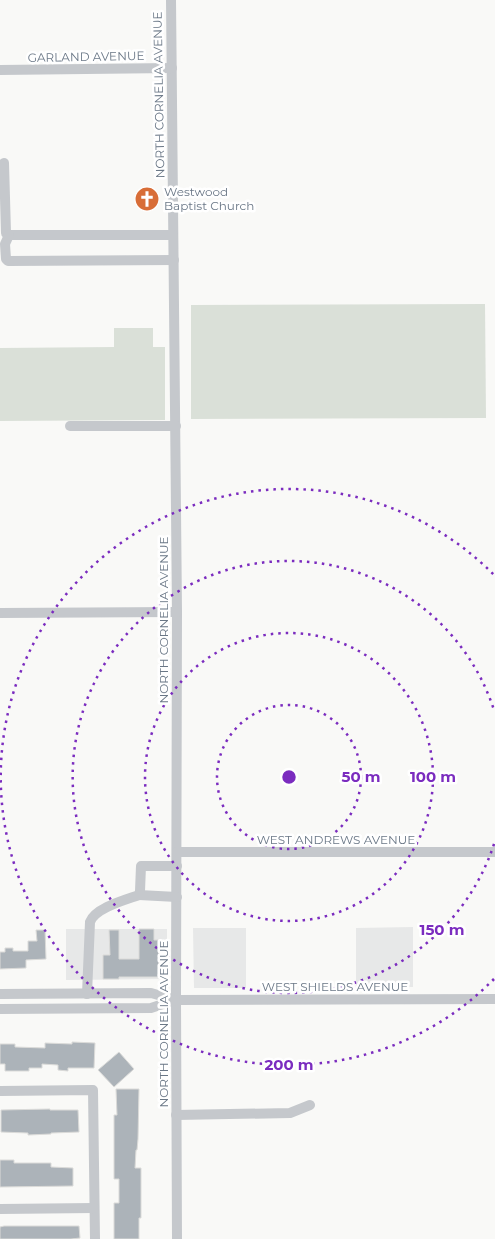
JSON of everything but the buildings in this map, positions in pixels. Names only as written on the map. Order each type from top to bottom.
[{"type":"street","name":"NORTH CORNELIA AVENUE","points":[[171,0],[177,612],[177,1239]]},
{"type":"street","name":"GARLAND AVENUE","points":[[0,70],[172,68]]},
{"type":"street","points":[[4,163],[6,233],[9,235]]},
{"type":"street","points":[[9,235],[174,235]]},
{"type":"street","points":[[9,235],[5,244],[6,259],[8,261],[174,260]]},
{"type":"street","points":[[70,426],[176,426]]},
{"type":"street","points":[[0,613],[177,612]]},
{"type":"street","name":"WEST ANDREWS AVENUE","points":[[177,852],[495,852]]},
{"type":"street","points":[[139,895],[141,866],[177,866]]},
{"type":"street","points":[[88,994],[90,922],[92,917],[113,904],[139,895],[176,897]]},
{"type":"street","name":"WEST SHIELDS AVENUE","points":[[0,994],[150,993],[176,1000],[495,998]]},
{"type":"street","name":"WEST SHIELDS AVENUE","points":[[0,1009],[151,1008],[176,1000]]},
{"type":"street","points":[[0,1091],[93,1090],[94,1239]]},
{"type":"street","points":[[176,1115],[290,1113],[310,1105]]},
{"type":"street","points":[[0,1209],[94,1208]]},
{"type":"shaded area","points":[[485,304],[486,418],[191,419],[191,305]]},
{"type":"shaded area","points":[[114,328],[153,328],[153,347],[165,347],[165,420],[0,421],[0,348],[114,347]]},
{"type":"shaded area","points":[[413,927],[413,987],[356,987],[356,928]]},
{"type":"shaded area","points":[[193,928],[246,928],[246,988],[194,988]]},
{"type":"shaded area","points":[[66,929],[167,929],[167,979],[66,980]]},
{"type":"place","name":"Westwood Baptist Church","points":[[147,199]]}]
